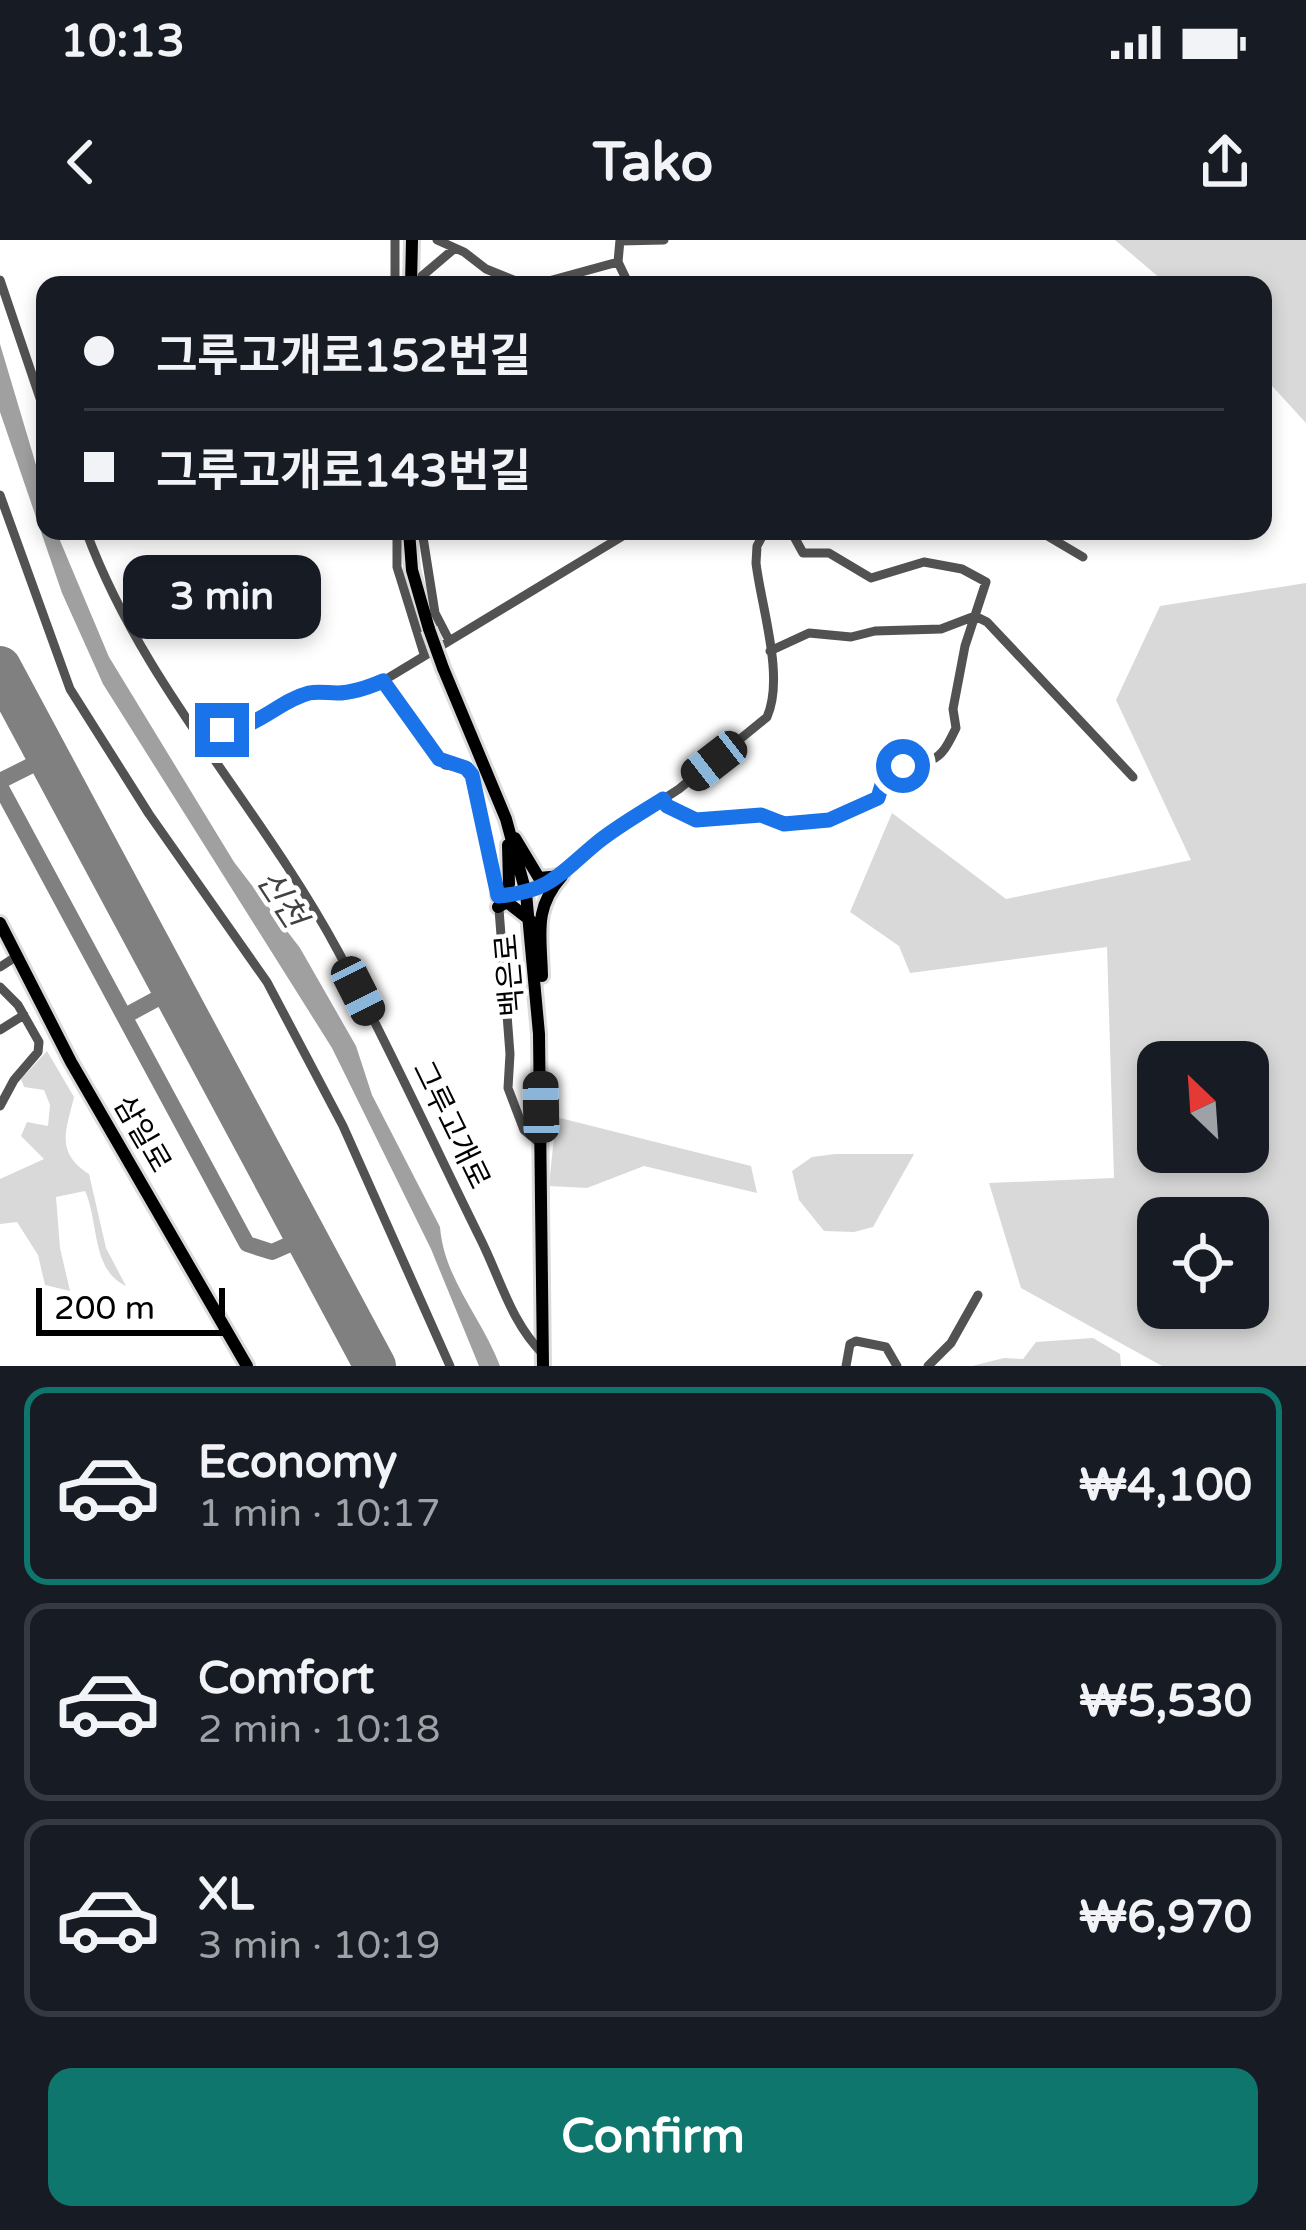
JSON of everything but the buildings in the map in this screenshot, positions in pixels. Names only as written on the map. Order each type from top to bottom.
[{"type":"main road","points":[[411,276],[412,240]]},
{"type":"main road","name":"백은로","points":[[410,540],[412,570],[429,629],[508,826],[526,893],[539,1034],[543,1360]]},
{"type":"main road","points":[[508,826],[539,878],[562,876]]},
{"type":"main road","points":[[508,826],[510,878],[498,901],[507,902],[530,920]]},
{"type":"main road","points":[[539,1034],[540,911],[543,899],[562,876]]},
{"type":"main road","name":"삼일로","points":[[0,923],[71,1062],[247,1366]]},
{"type":"street","points":[[394,240],[394,276]]},
{"type":"street","points":[[625,276],[618,262],[620,240],[664,240]]},
{"type":"street","points":[[422,276],[447,243],[505,276]]},
{"type":"street","points":[[575,276],[618,262]]},
{"type":"street","points":[[0,280],[36,386]]},
{"type":"street","points":[[0,495],[70,689],[149,814],[267,982],[343,1126],[450,1366]]},
{"type":"street","name":"그루고개로","points":[[89,540],[107,588],[195,736],[337,949],[481,1240],[521,1333],[543,1360]]},
{"type":"street","points":[[398,540],[398,567],[428,652]]},
{"type":"street","points":[[424,540],[436,613],[449,640]]},
{"type":"street","points":[[195,736],[234,730],[314,691],[342,693],[383,681],[616,540]]},
{"type":"street","points":[[498,901],[562,876],[599,841],[663,799],[767,717],[775,700],[756,562],[762,540]]},
{"type":"street","points":[[663,799],[667,806],[696,820],[761,815],[784,824],[814,823],[878,798],[891,772],[933,760],[956,728],[953,709],[986,581],[924,562],[871,578],[830,553],[803,553],[796,540]]},
{"type":"street","points":[[1054,540],[1083,557]]},
{"type":"street","points":[[770,651],[809,633],[851,637],[875,631],[941,629],[975,616],[987,622],[1133,777]]},
{"type":"street","points":[[383,681],[439,759],[466,768],[472,775],[498,901],[510,1054],[508,1088],[524,1130],[541,1144]]},
{"type":"street","points":[[0,967],[17,956]]},
{"type":"street","points":[[0,987],[39,1042],[38,1052],[0,1106]]},
{"type":"street","points":[[0,1030],[24,1015]]},
{"type":"street","points":[[928,1366],[951,1343],[978,1295]]},
{"type":"street","points":[[846,1366],[850,1344],[856,1341],[886,1348],[897,1366]]},
{"type":"shaded area","points":[[1115,240],[1306,240],[1306,423],[1272,386],[1272,276],[1157,276]]},
{"type":"shaded area","points":[[0,344],[36,465],[36,517],[0,412]]},
{"type":"shaded area","points":[[44,540],[60,540],[109,657],[234,862],[300,948],[356,1046],[372,1095],[440,1227],[456,1281],[500,1366],[479,1366],[431,1249],[332,1048],[103,684]]},
{"type":"shaded area","points":[[1306,583],[1306,1366],[1162,1366],[1021,1288],[989,1183],[1114,1178],[1107,947],[910,973],[899,946],[850,912],[892,813],[1006,899],[1191,860],[1116,700],[1160,606]]},
{"type":"shaded area","points":[[47,1051],[74,1097],[67,1149],[89,1174],[106,1248],[126,1286],[115,1279],[101,1257],[85,1191],[56,1197],[70,1291],[45,1285],[38,1255],[17,1222],[0,1224],[0,1179],[44,1159],[21,1136],[27,1122],[48,1126],[50,1105],[44,1090],[24,1087],[21,1079]]},
{"type":"shaded area","points":[[556,1117],[751,1166],[757,1193],[644,1166],[587,1188],[549,1186]]},
{"type":"shaded area","points":[[914,1154],[873,1227],[824,1231],[799,1200],[792,1171],[812,1157]]},
{"type":"shaded area","points":[[1093,1338],[1120,1354],[1121,1366],[972,1366],[1023,1359],[1036,1342]]},
{"type":"taxiway","points":[[0,781],[48,757]]},
{"type":"taxiway","points":[[0,786],[247,1244],[272,1252],[306,1237]]},
{"type":"taxiway","points":[[125,1016],[173,990]]},
{"type":"runway","points":[[0,667],[375,1366]]},
{"type":"route","points":[[222,730],[266,717],[289,700],[314,691],[342,693],[383,681],[439,759],[466,768],[472,775],[498,896],[526,893],[562,876],[599,841],[663,799],[667,806],[696,820],[761,815],[784,824],[814,823],[878,798],[883,781],[903,766]]},
{"type":"water label","name":"신천","points":[[281,899]]}]
